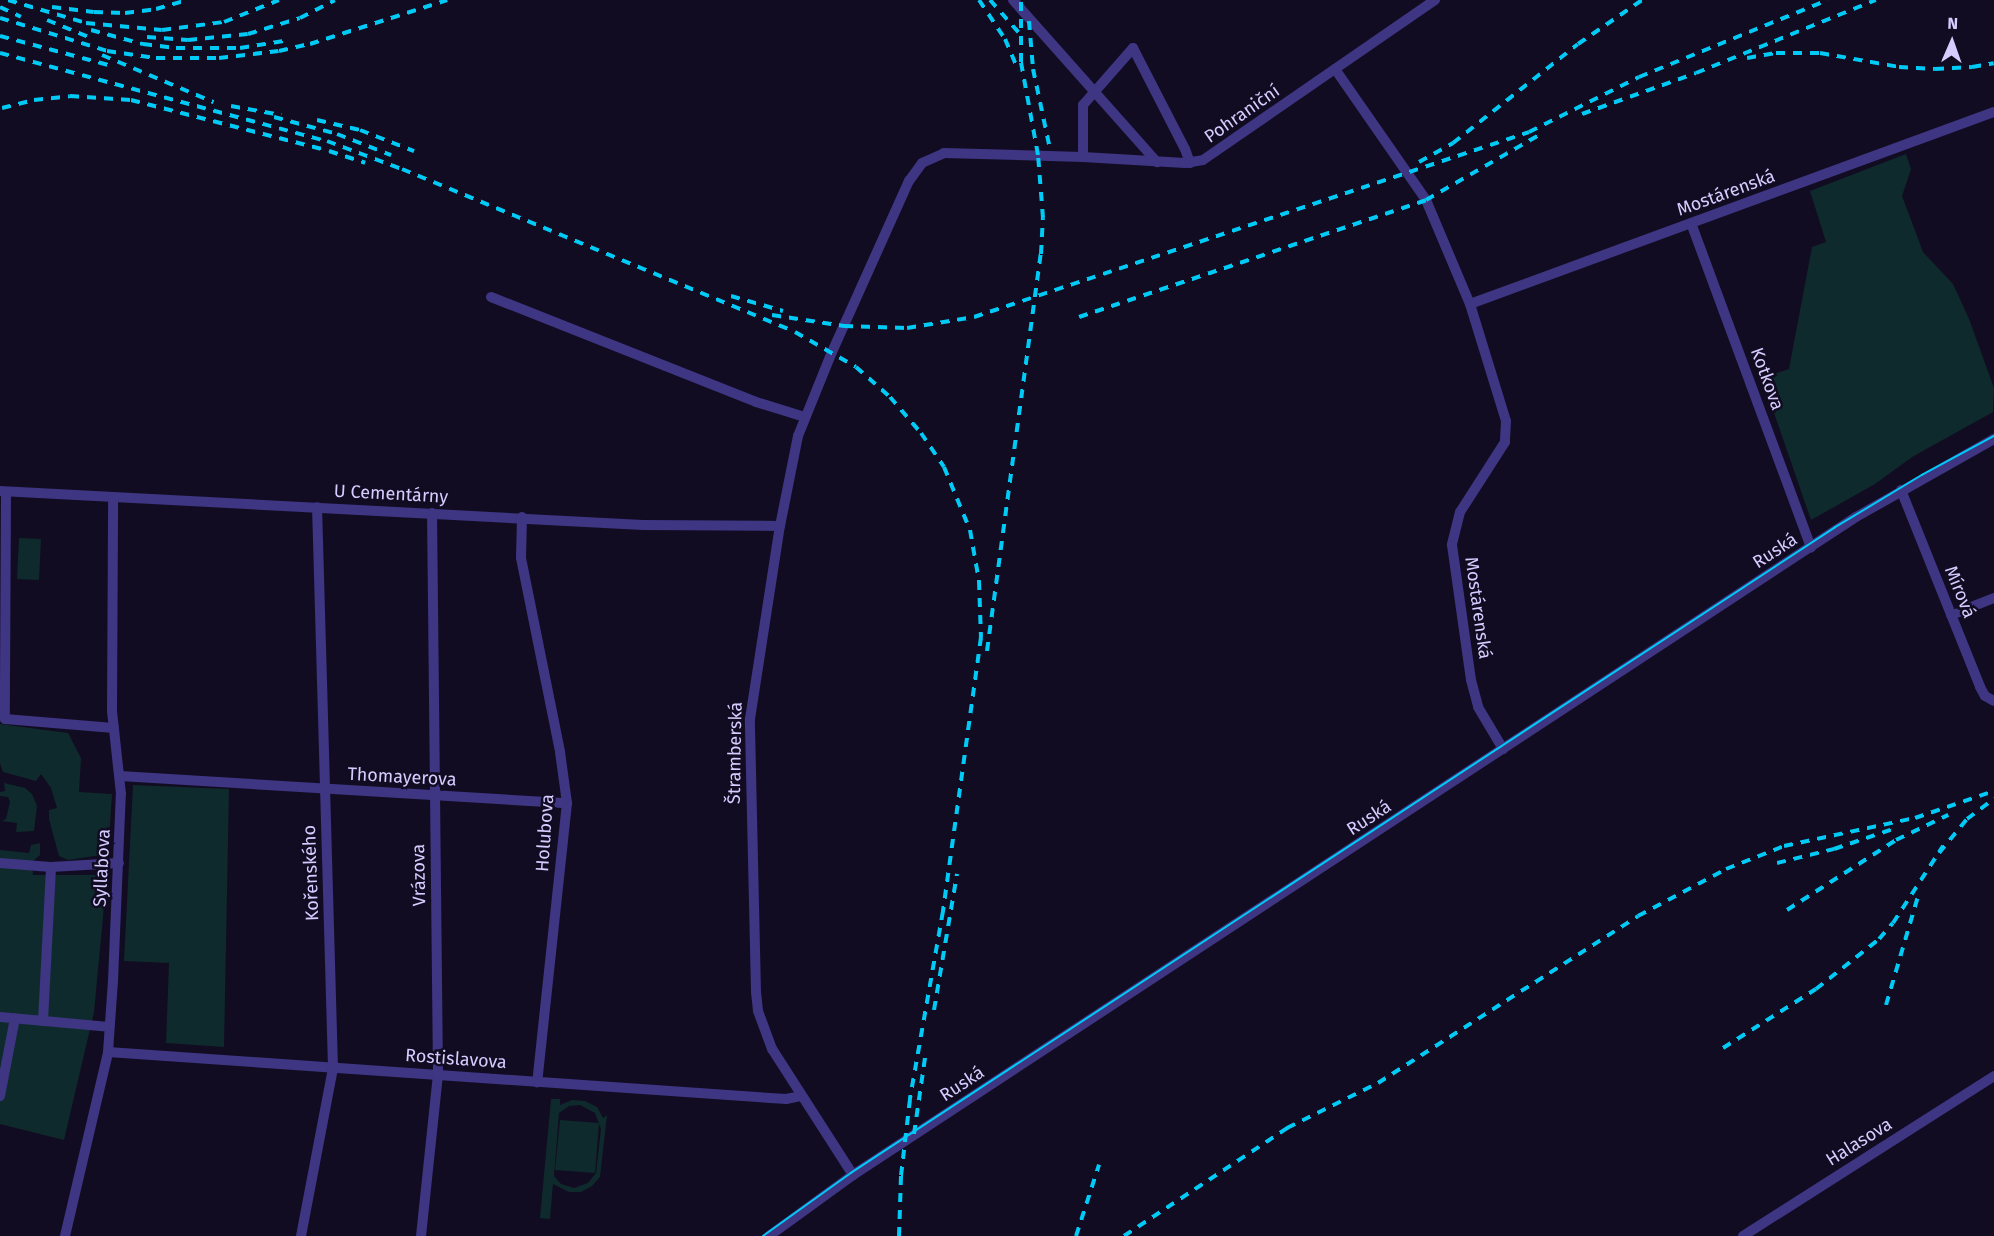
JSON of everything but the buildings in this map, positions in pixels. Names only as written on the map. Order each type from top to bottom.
[{"type":"street","points":[[1013,0],[1157,162]]},
{"type":"street","name":"Pohraniční","points":[[847,318],[909,181],[918,166],[944,153],[1038,155],[1190,163],[1207,158],[1435,0]]},
{"type":"street","points":[[1083,157],[1083,105],[1132,48],[1185,149],[1190,163]]},
{"type":"street","name":"Mostárenská","points":[[1335,69],[1426,200],[1470,304],[1506,421],[1505,442],[1460,512],[1452,545],[1471,680],[1478,707],[1503,749]]},
{"type":"street","name":"Mostárenská","points":[[1470,304],[1994,112]]},
{"type":"street","name":"Kotkova","points":[[1691,223],[1811,547]]},
{"type":"street","points":[[491,297],[734,394],[805,417]]},
{"type":"street","name":"Štramberská","points":[[847,318],[805,417],[791,464],[750,719],[756,992],[766,1038],[853,1175]]},
{"type":"street","name":"Ruská","points":[[769,1236],[853,1175],[1811,547],[1901,490],[1994,439]]},
{"type":"street","name":"Mírová","points":[[1901,490],[1980,687],[1985,696],[1994,701]]},
{"type":"street","points":[[3,491],[5,719],[114,728]]},
{"type":"street","name":"U Cementárny","points":[[3,491],[522,517],[654,526],[780,526]]},
{"type":"street","name":"Syllabova","points":[[65,1236],[108,1052],[119,863],[120,776],[114,728],[113,497]]},
{"type":"street","name":"Kořenského","points":[[301,1236],[333,1068],[317,507]]},
{"type":"street","name":"Vrázova","points":[[421,1236],[438,1074],[432,513]]},
{"type":"street","name":"Holubova","points":[[522,517],[520,558],[560,752],[567,803],[537,1082]]},
{"type":"street","points":[[1951,615],[1994,598]]},
{"type":"street","name":"Thomayerova","points":[[120,776],[567,803]]},
{"type":"street","points":[[0,863],[51,867],[119,863]]},
{"type":"street","points":[[43,1021],[51,867]]},
{"type":"street","points":[[0,1017],[109,1027]]},
{"type":"street","points":[[0,1096],[15,1018]]},
{"type":"street","name":"Rostislavova","points":[[108,1052],[786,1099],[802,1096]]},
{"type":"street","name":"Halasova","points":[[1743,1236],[1994,1076]]},
{"type":"green space","points":[[1906,154],[1911,169],[1902,196],[1923,252],[1953,284],[1969,319],[1994,388],[1993,412],[1912,457],[1875,484],[1811,520],[1762,378],[1789,369],[1812,247],[1826,242],[1810,191]]},
{"type":"green space","points":[[19,538],[41,539],[39,580],[17,579]]},
{"type":"green space","points":[[0,724],[68,733],[81,758],[79,792],[112,794],[108,854],[68,860],[59,856],[49,819],[49,810],[57,808],[51,788],[41,774],[36,781],[3,772],[0,763]]},
{"type":"green space","points":[[4,783],[25,788],[32,794],[37,806],[34,831],[16,832],[17,823],[2,821],[6,819],[10,802],[8,797],[0,796],[0,792],[5,791]]},
{"type":"green space","points":[[133,785],[229,789],[224,1047],[166,1043],[169,963],[124,961]]},
{"type":"green space","points":[[40,843],[40,855],[32,862],[33,875],[107,875],[94,1012],[64,1140],[0,1124],[0,850],[29,853],[31,845]]},
{"type":"green space","points":[[551,1099],[560,1099],[560,1105],[572,1100],[585,1101],[597,1107],[603,1118],[607,1115],[600,1177],[592,1186],[581,1192],[569,1192],[553,1184],[550,1219],[540,1218]],"holes":[[[580,1105],[595,1113],[601,1129],[596,1173],[588,1183],[574,1188],[561,1184],[554,1176],[559,1113],[569,1106]]]},
{"type":"green space","points":[[560,1120],[599,1123],[595,1173],[555,1170]]},
{"type":"tram line","points":[[763,1236],[851,1173],[1834,528],[1922,475],[1994,436]]},
{"type":"railway","points":[[8,0],[86,23],[162,30],[224,22],[279,0]]},
{"type":"railway","points":[[52,7],[125,13],[156,9],[188,0]]},
{"type":"railway","points":[[147,37],[188,40],[248,34],[300,18],[335,0]]},
{"type":"railway","points":[[0,18],[107,51],[156,58],[219,58],[279,51],[310,44],[447,0]]},
{"type":"railway","points":[[979,0],[1005,39],[1018,70]]},
{"type":"railway","points":[[990,0],[1021,35]]},
{"type":"railway","points":[[987,651],[1041,254],[1043,218],[1038,155],[1021,62],[1021,0]]},
{"type":"railway","points":[[1419,162],[1453,143],[1578,44],[1642,0]]},
{"type":"railway","points":[[772,315],[844,326],[907,328],[974,317],[1529,132],[1639,77],[1828,0]]},
{"type":"railway","points":[[1582,114],[1696,73],[1876,0]]},
{"type":"railway","points":[[0,7],[21,17]]},
{"type":"railway","points":[[47,20],[91,38]]},
{"type":"railway","points":[[1029,21],[1033,69],[1049,144]]},
{"type":"railway","points":[[91,30],[143,44],[176,48],[240,48],[283,41]]},
{"type":"railway","points":[[0,36],[112,66]]},
{"type":"railway","points":[[0,53],[327,141],[402,169],[795,332],[856,367],[890,397],[921,433],[944,467],[970,530],[979,581],[981,637],[943,911],[910,1099],[901,1176],[899,1236]]},
{"type":"railway","points":[[1747,58],[1776,53],[1820,53],[1899,67],[1935,69],[1994,63]]},
{"type":"railway","points":[[102,55],[213,102]]},
{"type":"railway","points":[[2,108],[34,100],[70,96],[131,100],[329,151],[365,163]]},
{"type":"railway","points":[[231,106],[281,115]]},
{"type":"railway","points":[[274,117],[337,134],[391,155]]},
{"type":"railway","points":[[317,120],[360,130],[414,151]]},
{"type":"railway","points":[[1079,317],[1426,200],[1539,135]]},
{"type":"railway","points":[[731,296],[783,311]]},
{"type":"railway","points":[[1124,1236],[1287,1128],[1378,1083],[1638,916],[1726,869],[1784,846],[1915,818],[1994,791]]},
{"type":"railway","points":[[1939,853],[1967,819],[1994,799]]},
{"type":"railway","points":[[1787,910],[1896,840],[1948,815]]},
{"type":"railway","points":[[1777,863],[1834,849],[1896,828]]},
{"type":"railway","points":[[1723,1048],[1816,989],[1879,939],[1893,923],[1943,846]]},
{"type":"railway","points":[[934,1010],[957,874]]},
{"type":"railway","points":[[1886,1005],[1918,896]]},
{"type":"railway","points":[[914,1134],[926,1051]]},
{"type":"railway","points":[[1076,1236],[1099,1165]]}]
